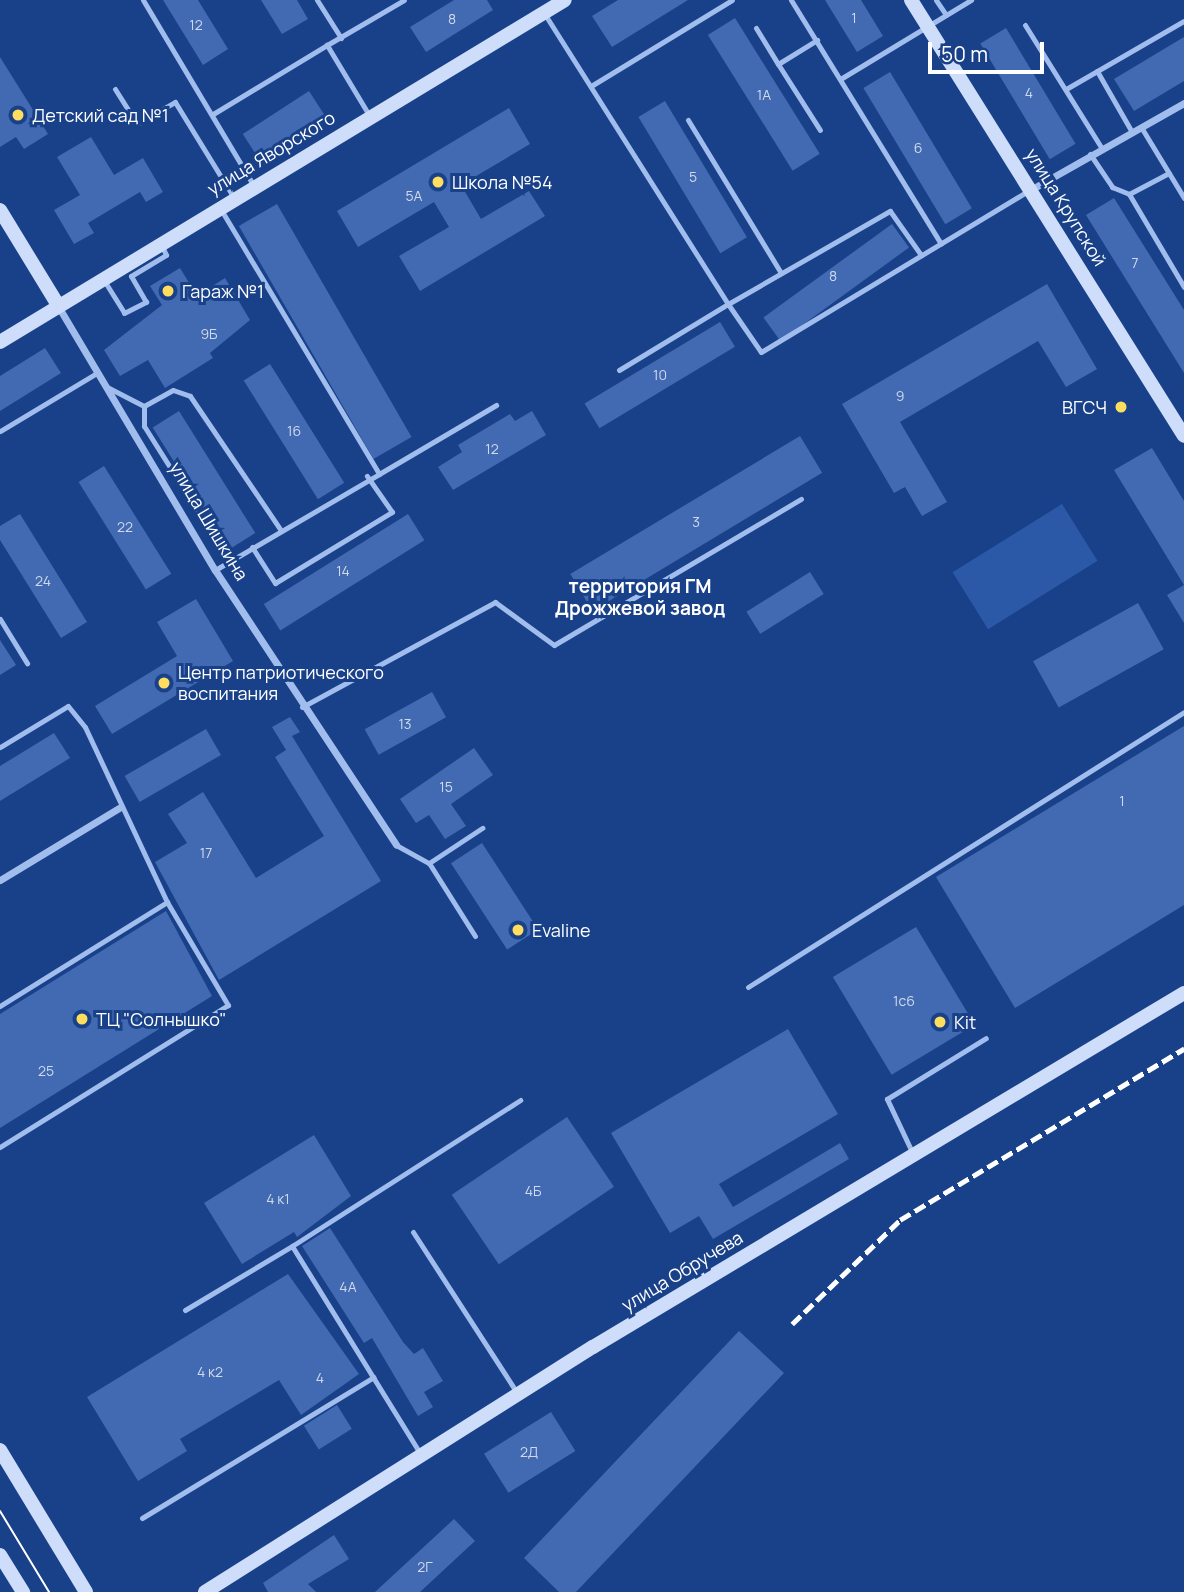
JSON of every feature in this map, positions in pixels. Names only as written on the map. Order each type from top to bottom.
[{"type":"main road","name":"улица Яворского","points":[[0,342],[369,116],[565,0]]},
{"type":"main road","name":"улица Крупской","points":[[911,0],[1032,188],[1184,436]]},
{"type":"main road","name":"улица Шишкина","points":[[0,211],[58,305]]},
{"type":"main road","name":"улица Обручева","points":[[205,1592],[518,1394],[1184,993]]},
{"type":"main road","points":[[0,1450],[86,1592]]},
{"type":"main road","points":[[0,1555],[16,1590]]},
{"type":"street","points":[[1032,188],[1101,147],[1184,103]]},
{"type":"street","name":"улица Шишкина","points":[[58,305],[215,570],[302,707],[396,845]]},
{"type":"street","points":[[0,880],[119,808]]},
{"type":"lane","points":[[143,0],[254,186]]},
{"type":"lane","points":[[317,0],[341,38]]},
{"type":"lane","points":[[213,114],[404,0]]},
{"type":"lane","points":[[591,86],[732,0]]},
{"type":"lane","points":[[791,0],[842,78],[942,244]]},
{"type":"lane","points":[[936,0],[946,15]]},
{"type":"lane","points":[[842,78],[971,0]]},
{"type":"lane","points":[[544,13],[761,352],[1032,188]]},
{"type":"lane","points":[[1066,89],[1184,20]]},
{"type":"lane","points":[[1025,25],[1101,147]]},
{"type":"lane","points":[[756,28],[820,130]]},
{"type":"lane","points":[[778,65],[817,40]]},
{"type":"lane","points":[[327,46],[369,116]]},
{"type":"lane","points":[[1097,71],[1132,132]]},
{"type":"lane","points":[[115,89],[137,124],[175,102],[234,198]]},
{"type":"lane","points":[[688,120],[781,273]]},
{"type":"lane","points":[[1141,127],[1184,198]]},
{"type":"lane","points":[[1090,154],[1112,187],[1129,194],[1184,287]]},
{"type":"lane","points":[[1129,194],[1169,173]]},
{"type":"lane","points":[[219,207],[379,474]]},
{"type":"lane","points":[[619,370],[890,211],[921,255]]},
{"type":"lane","points":[[104,279],[124,313],[146,302],[131,276],[166,255],[161,243]]},
{"type":"lane","points":[[0,431],[97,373]]},
{"type":"lane","points":[[107,387],[144,406]]},
{"type":"lane","points":[[144,406],[173,390],[190,396],[280,529]]},
{"type":"lane","points":[[215,570],[367,475],[379,474],[496,405]]},
{"type":"lane","points":[[144,406],[144,426],[229,561]]},
{"type":"lane","points":[[252,547],[275,583],[380,520],[392,512],[367,475]]},
{"type":"lane","points":[[302,707],[495,601],[554,645],[801,499]]},
{"type":"lane","points":[[0,619],[27,663]]},
{"type":"lane","points":[[0,747],[68,706],[85,727],[119,808],[167,902],[228,1005],[0,1147]]},
{"type":"lane","points":[[748,987],[1184,712]]},
{"type":"lane","points":[[429,863],[482,828]]},
{"type":"lane","points":[[396,845],[429,863],[475,936]]},
{"type":"lane","points":[[0,1006],[167,902]]},
{"type":"lane","points":[[913,1154],[887,1099],[986,1038]]},
{"type":"lane","points":[[185,1310],[292,1246],[520,1100]]},
{"type":"lane","points":[[414,1232],[518,1394]]},
{"type":"lane","points":[[292,1246],[421,1455]]},
{"type":"lane","points":[[142,1518],[374,1377]]},
{"type":"shaded area","points":[[1062,504],[1098,561],[988,629],[953,572]]},
{"type":"building","points":[[163,0],[198,0],[228,49],[203,65]]},
{"type":"building","points":[[261,0],[297,0],[308,19],[282,34]]},
{"type":"building","points":[[454,0],[487,0],[493,10],[426,52],[410,27]]},
{"type":"building","points":[[618,0],[688,0],[612,47],[592,16]]},
{"type":"building","points":[[825,0],[861,0],[883,36],[857,52]]},
{"type":"building","points":[[735,18],[820,154],[793,171],[708,35]]},
{"type":"building","points":[[1006,28],[1076,144],[1050,159],[980,43]]},
{"type":"building","points":[[1184,37],[1184,81],[1134,111],[1114,79]]},
{"type":"building","points":[[0,57],[48,134],[24,149],[16,137],[0,147]]},
{"type":"building","points":[[890,72],[972,208],[945,224],[863,88]]},
{"type":"building","points":[[309,91],[325,116],[259,159],[243,134]]},
{"type":"building","points":[[665,101],[747,237],[720,253],[638,117]]},
{"type":"building","points":[[509,108],[530,144],[461,185],[481,219],[529,191],[545,216],[420,291],[399,256],[449,227],[434,202],[358,247],[337,211]]},
{"type":"building","points":[[91,137],[114,175],[143,158],[163,192],[146,202],[140,192],[88,223],[94,233],[74,244],[54,210],[80,195],[57,157]]},
{"type":"building","points":[[1114,198],[1184,310],[1184,373],[1086,215]]},
{"type":"building","points":[[277,204],[412,437],[373,459],[239,226]]},
{"type":"building","points":[[892,224],[909,247],[780,341],[763,317]]},
{"type":"building","points":[[180,268],[197,296],[225,278],[250,320],[210,353],[213,358],[165,388],[148,360],[120,376],[104,350],[162,305],[150,286]]},
{"type":"building","points":[[1047,284],[1097,369],[1066,387],[1038,341],[900,422],[947,502],[922,516],[905,487],[894,493],[842,404]]},
{"type":"building","points":[[720,322],[735,347],[600,428],[585,403]]},
{"type":"building","points":[[45,348],[61,373],[0,411],[0,376]]},
{"type":"building","points":[[270,364],[344,483],[318,499],[244,380]]},
{"type":"building","points":[[179,411],[255,533],[229,550],[153,427]]},
{"type":"building","points":[[532,411],[546,435],[453,490],[438,467],[462,452],[458,445],[510,414],[515,421]]},
{"type":"building","points":[[800,436],[822,473],[592,611],[570,574]]},
{"type":"building","points":[[1152,448],[1184,501],[1184,585],[1114,470]]},
{"type":"building","points":[[104,466],[171,574],[146,590],[79,482]]},
{"type":"building","points":[[20,514],[87,622],[61,638],[0,540],[0,526]]},
{"type":"building","points":[[408,514],[424,540],[280,630],[264,604]]},
{"type":"building","points":[[810,572],[824,594],[760,634],[746,612]]},
{"type":"building","points":[[1184,585],[1184,623],[1167,595]]},
{"type":"building","name":"Центр патриотического воспитания","points":[[196,599],[233,661],[112,734],[95,706],[177,656],[157,622]]},
{"type":"building","points":[[1138,603],[1164,649],[1059,708],[1033,661]]},
{"type":"building","points":[[0,640],[16,665],[0,675]]},
{"type":"building","points":[[432,692],[446,717],[379,755],[365,729]]},
{"type":"building","points":[[290,717],[300,732],[292,736],[381,881],[219,980],[155,862],[187,843],[168,814],[203,792],[256,878],[324,836],[275,757],[286,750],[272,727]]},
{"type":"building","points":[[1184,726],[1184,905],[1015,1008],[936,877]]},
{"type":"building","points":[[206,729],[221,755],[140,802],[125,776]]},
{"type":"building","points":[[54,733],[70,758],[0,801],[0,766]]},
{"type":"building","points":[[474,748],[493,775],[451,804],[466,826],[445,839],[429,815],[416,823],[400,799]]},
{"type":"building","points":[[482,843],[538,929],[507,950],[451,863]]},
{"type":"building","points":[[166,911],[212,996],[0,1128],[0,1014]]},
{"type":"building","points":[[916,927],[975,1025],[892,1075],[833,977]]},
{"type":"building","points":[[788,1029],[838,1114],[719,1184],[733,1207],[840,1143],[849,1159],[713,1239],[699,1216],[670,1233],[611,1133]]},
{"type":"building","points":[[567,1117],[614,1187],[499,1264],[452,1195]]},
{"type":"building","points":[[314,1135],[351,1196],[297,1237],[294,1232],[242,1264],[204,1203]]},
{"type":"building","points":[[330,1228],[403,1342],[414,1354],[423,1348],[443,1381],[424,1392],[433,1407],[418,1416],[372,1338],[364,1343],[302,1246]]},
{"type":"building","points":[[288,1274],[359,1374],[301,1415],[279,1380],[180,1439],[187,1451],[138,1481],[87,1397]]},
{"type":"building","points":[[739,1331],[784,1373],[576,1592],[559,1592],[524,1558]]},
{"type":"building","points":[[337,1405],[352,1429],[319,1449],[304,1426]]},
{"type":"building","points":[[551,1412],[575,1451],[508,1493],[484,1454]]},
{"type":"building","points":[[454,1519],[475,1541],[420,1592],[375,1592]]},
{"type":"building","points":[[334,1535],[349,1559],[308,1584],[316,1592],[268,1592],[263,1583]]},
{"type":"tram line","points":[[0,1511],[49,1592]]},
{"type":"railway","points":[[792,1324],[900,1220],[1184,1049]]},
{"type":"place","name":"Детский сад №1","points":[[18,115]]},
{"type":"place","name":"Школа №54","points":[[438,182]]},
{"type":"place","name":"Гараж №1","points":[[168,291]]},
{"type":"place","name":"ВГСЧ","points":[[1121,407]]},
{"type":"place","name":"Центр патриотического воспитания","points":[[164,683]]},
{"type":"place","name":"Evaline","points":[[518,930]]},
{"type":"place","name":"ТЦ \"Солнышко\"","points":[[82,1019]]},
{"type":"place","name":"Kit","points":[[940,1022]]},
{"type":"district","name":"территория ГМ Дрожжевой завод","points":[[640,598]]}]
